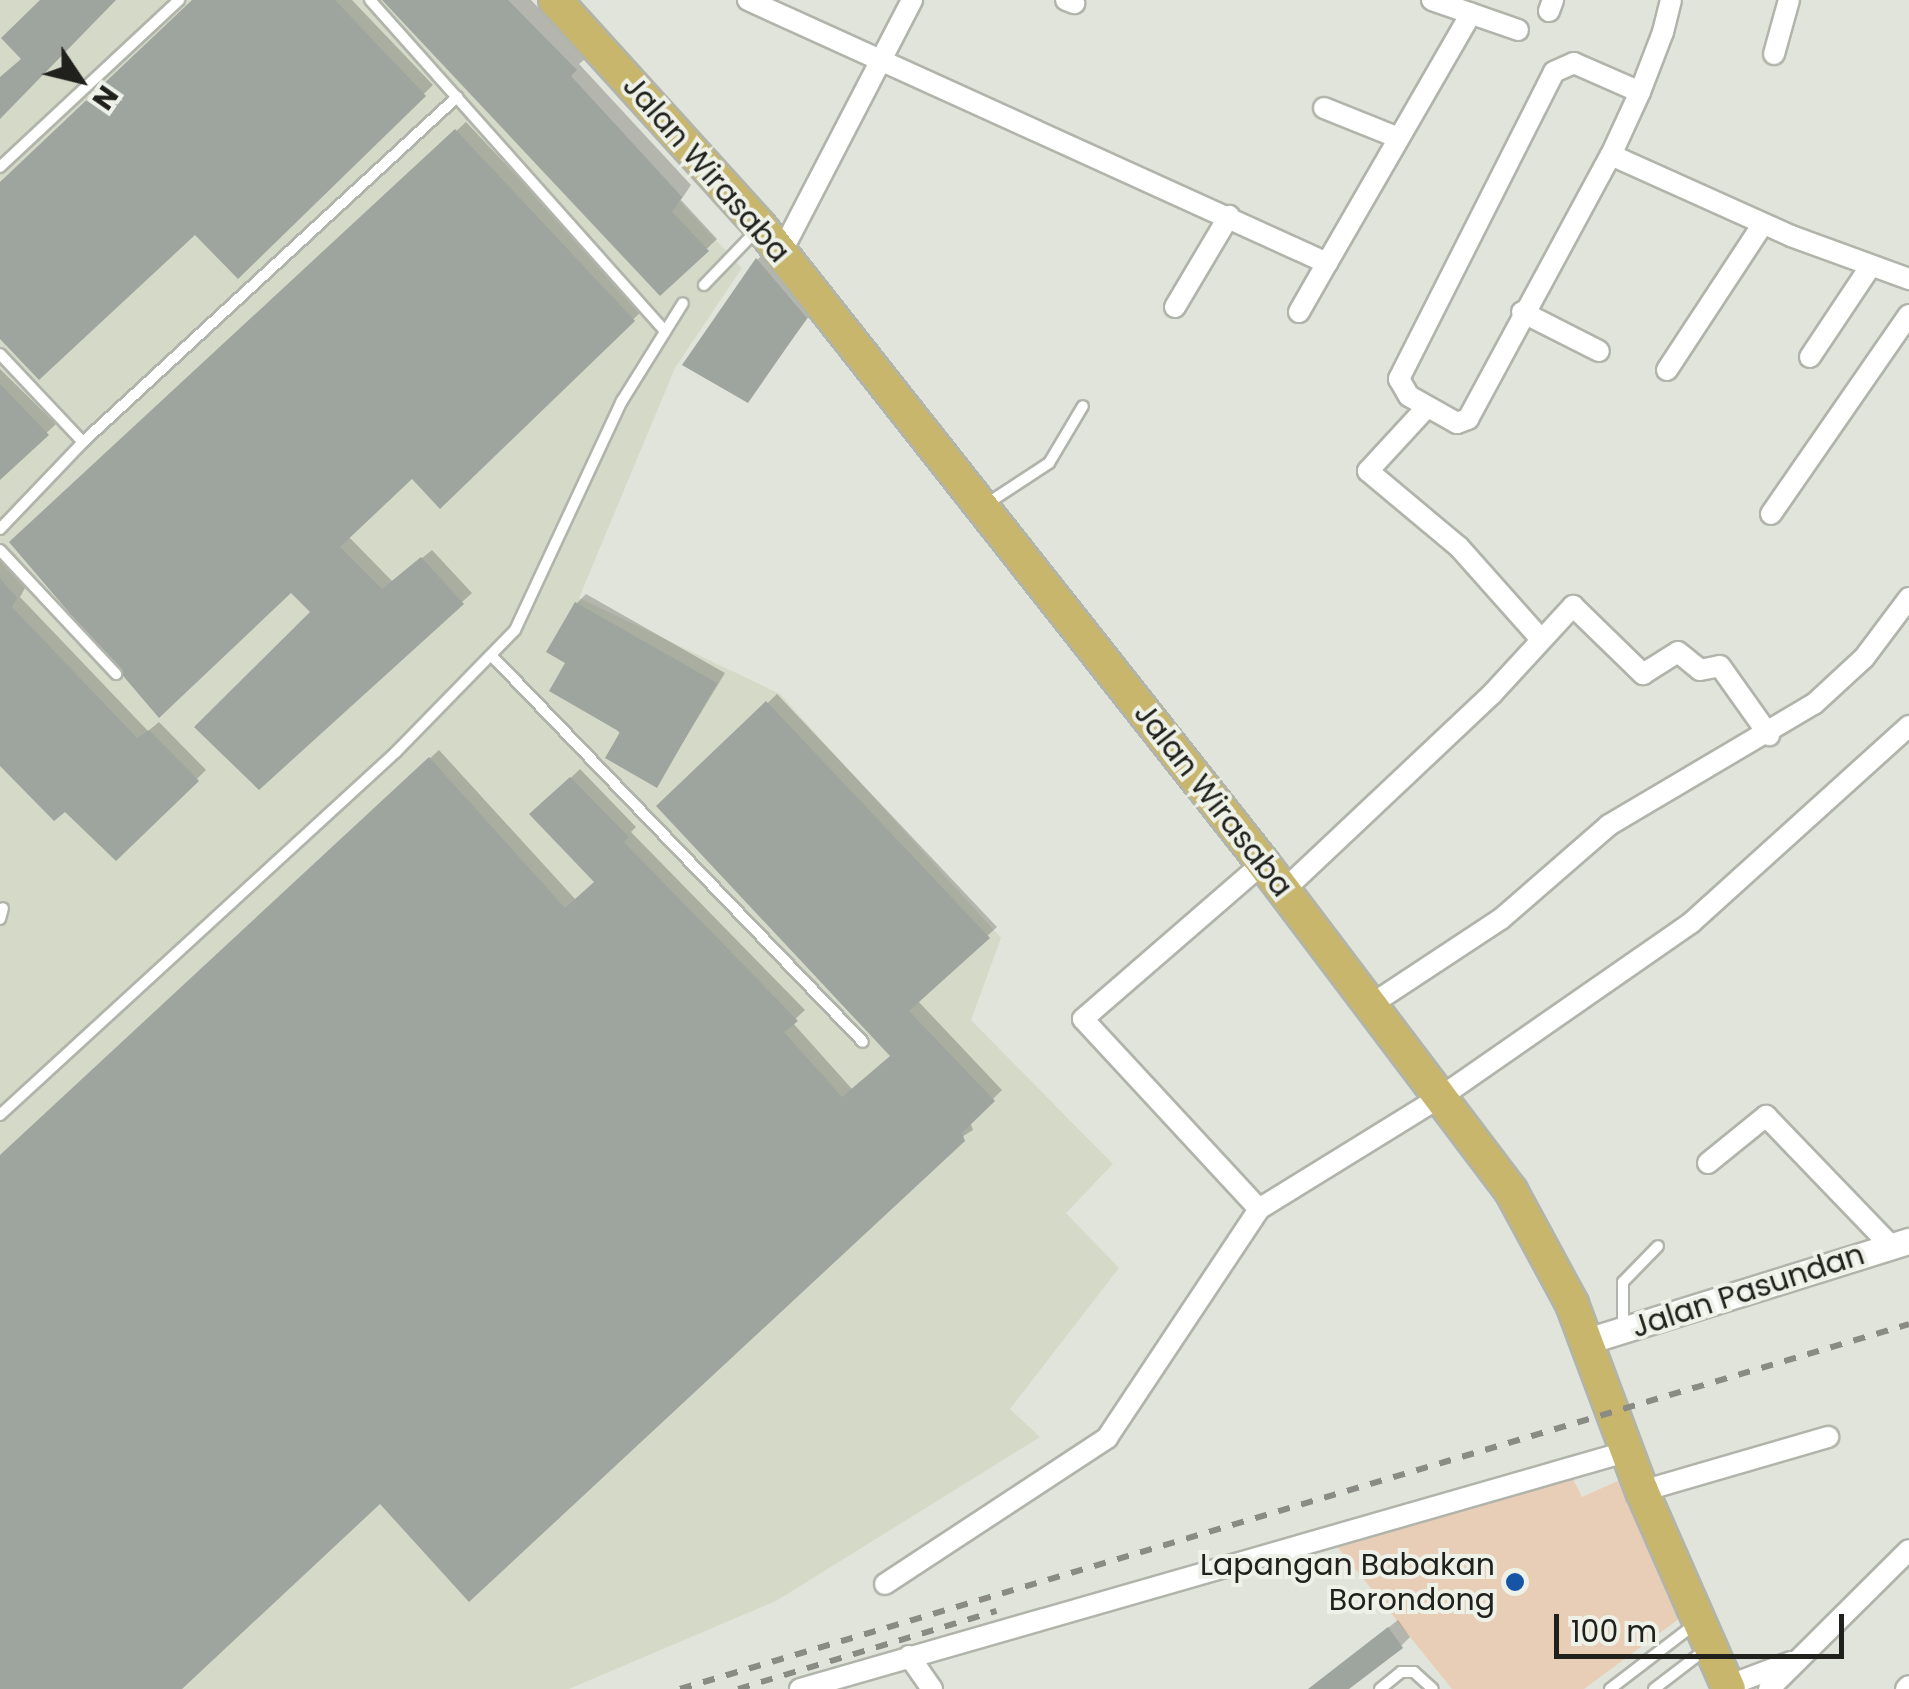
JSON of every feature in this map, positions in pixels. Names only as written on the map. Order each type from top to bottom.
[{"type":"main road","name":"Jalan Wirasaba","points":[[555,0],[781,252],[1263,863],[1511,1190],[1587,1341],[1642,1491],[1728,1687]]},
{"type":"street","points":[[748,0],[789,9],[880,61],[1326,263]]},
{"type":"street","points":[[781,252],[912,0]]},
{"type":"street","points":[[1432,0],[1518,30]]},
{"type":"street","points":[[1640,92],[1574,63],[1554,72],[1399,379],[1400,389],[1457,422],[1468,419],[1522,312],[1611,155],[1640,92],[1671,0]]},
{"type":"street","points":[[1774,54],[1789,0]]},
{"type":"street","points":[[1299,312],[1396,137],[1471,14]]},
{"type":"street","points":[[1324,108],[1396,137]]},
{"type":"street","points":[[1611,155],[1763,224],[1909,279]]},
{"type":"street","points":[[1175,307],[1229,216]]},
{"type":"street","points":[[1667,370],[1763,224]]},
{"type":"street","points":[[1810,357],[1870,267]]},
{"type":"street","points":[[1522,312],[1599,350]]},
{"type":"street","points":[[1771,514],[1909,315]]},
{"type":"street","points":[[1427,407],[1368,471],[1459,547],[1540,637]]},
{"type":"street","points":[[1372,1004],[1502,919],[1610,825],[1770,735],[1842,680],[1909,598]]},
{"type":"street","points":[[1284,890],[1492,694],[1540,637],[1577,606],[1643,674],[1678,652],[1700,670],[1720,666],[1770,735]]},
{"type":"street","points":[[885,1584],[1107,1438],[1259,1208],[1442,1096],[1691,922],[1909,726]]},
{"type":"street","points":[[1259,1208],[1083,1018],[1263,863]]},
{"type":"street","points":[[1708,1163],[1766,1116],[1900,1243]]},
{"type":"street","name":"Jalan Pasundan","points":[[1587,1341],[1900,1243]]},
{"type":"street","points":[[1642,1491],[1828,1438]]},
{"type":"street","points":[[800,1689],[1628,1451]]},
{"type":"street","points":[[1769,1689],[1909,1550]]},
{"type":"street","points":[[909,1656],[932,1689]]},
{"type":"street","points":[[1728,1687],[1798,1659]]},
{"type":"lane","points":[[0,166],[180,0]]},
{"type":"lane","points":[[370,0],[665,330]]},
{"type":"lane","points":[[0,529],[84,442],[457,97]]},
{"type":"lane","points":[[704,285],[760,226]]},
{"type":"lane","points":[[2,1110],[492,656],[536,596],[622,401],[683,304]]},
{"type":"lane","points":[[0,354],[84,442]]},
{"type":"lane","points":[[984,506],[1049,463],[1084,406]]},
{"type":"lane","points":[[0,550],[116,674]]},
{"type":"lane","points":[[492,656],[863,1042]]},
{"type":"lane","points":[[1623,1331],[1623,1282],[1658,1246]]},
{"type":"lane","points":[[1610,1689],[1706,1633]]},
{"type":"lane","points":[[1654,1689],[1706,1633]]},
{"type":"lane","points":[[1380,1689],[1401,1672],[1414,1672],[1434,1689]]},
{"type":"shaded area","points":[[0,0],[492,0],[742,268],[675,368],[579,598],[780,694],[1001,938],[971,1020],[1113,1164],[1066,1213],[1119,1268],[1010,1409],[1040,1437],[776,1601],[569,1689],[0,1689]]},
{"type":"shaded area","name":"Lapangan Babakan Borondong","points":[[1571,1475],[1582,1497],[1622,1479],[1680,1618],[1584,1689],[1452,1689],[1336,1545]]},
{"type":"building","points":[[40,0],[116,0],[0,119],[0,77],[21,59],[1,38]]},
{"type":"building","points":[[192,0],[335,0],[426,96],[238,279],[195,235],[39,380],[0,339],[0,182]]},
{"type":"building","points":[[382,0],[508,0],[577,70],[571,76],[682,197],[672,212],[709,251],[660,296]]},
{"type":"building","points":[[455,129],[635,321],[440,509],[412,479],[340,547],[382,589],[421,557],[464,604],[259,790],[194,727],[310,612],[291,593],[159,718],[9,542]]},
{"type":"building","points":[[756,258],[807,318],[748,403],[682,365]]},
{"type":"building","points":[[0,384],[49,435],[0,480]]},
{"type":"building","points":[[0,578],[17,598],[12,607],[137,738],[149,730],[199,781],[116,861],[65,812],[54,821],[0,766]]},
{"type":"building","points":[[575,602],[717,683],[657,788],[605,758],[620,732],[549,691],[565,663],[546,652]]},
{"type":"building","points":[[766,701],[990,938],[909,1011],[995,1101],[962,1133],[965,1141],[469,1602],[380,1504],[182,1689],[0,1689],[0,1155],[429,757],[565,908],[594,882],[529,814],[570,777],[629,837],[624,842],[798,1021],[784,1032],[842,1097],[890,1056],[656,806]]},
{"type":"building","points":[[1388,1627],[1403,1648],[1349,1689],[1308,1689]]},
{"type":"railway","points":[[680,1689],[1909,1324]]},
{"type":"railway","points":[[738,1689],[996,1611]]},
{"type":"place","name":"Lapangan Babakan Borondong","points":[[1515,1582]]}]
